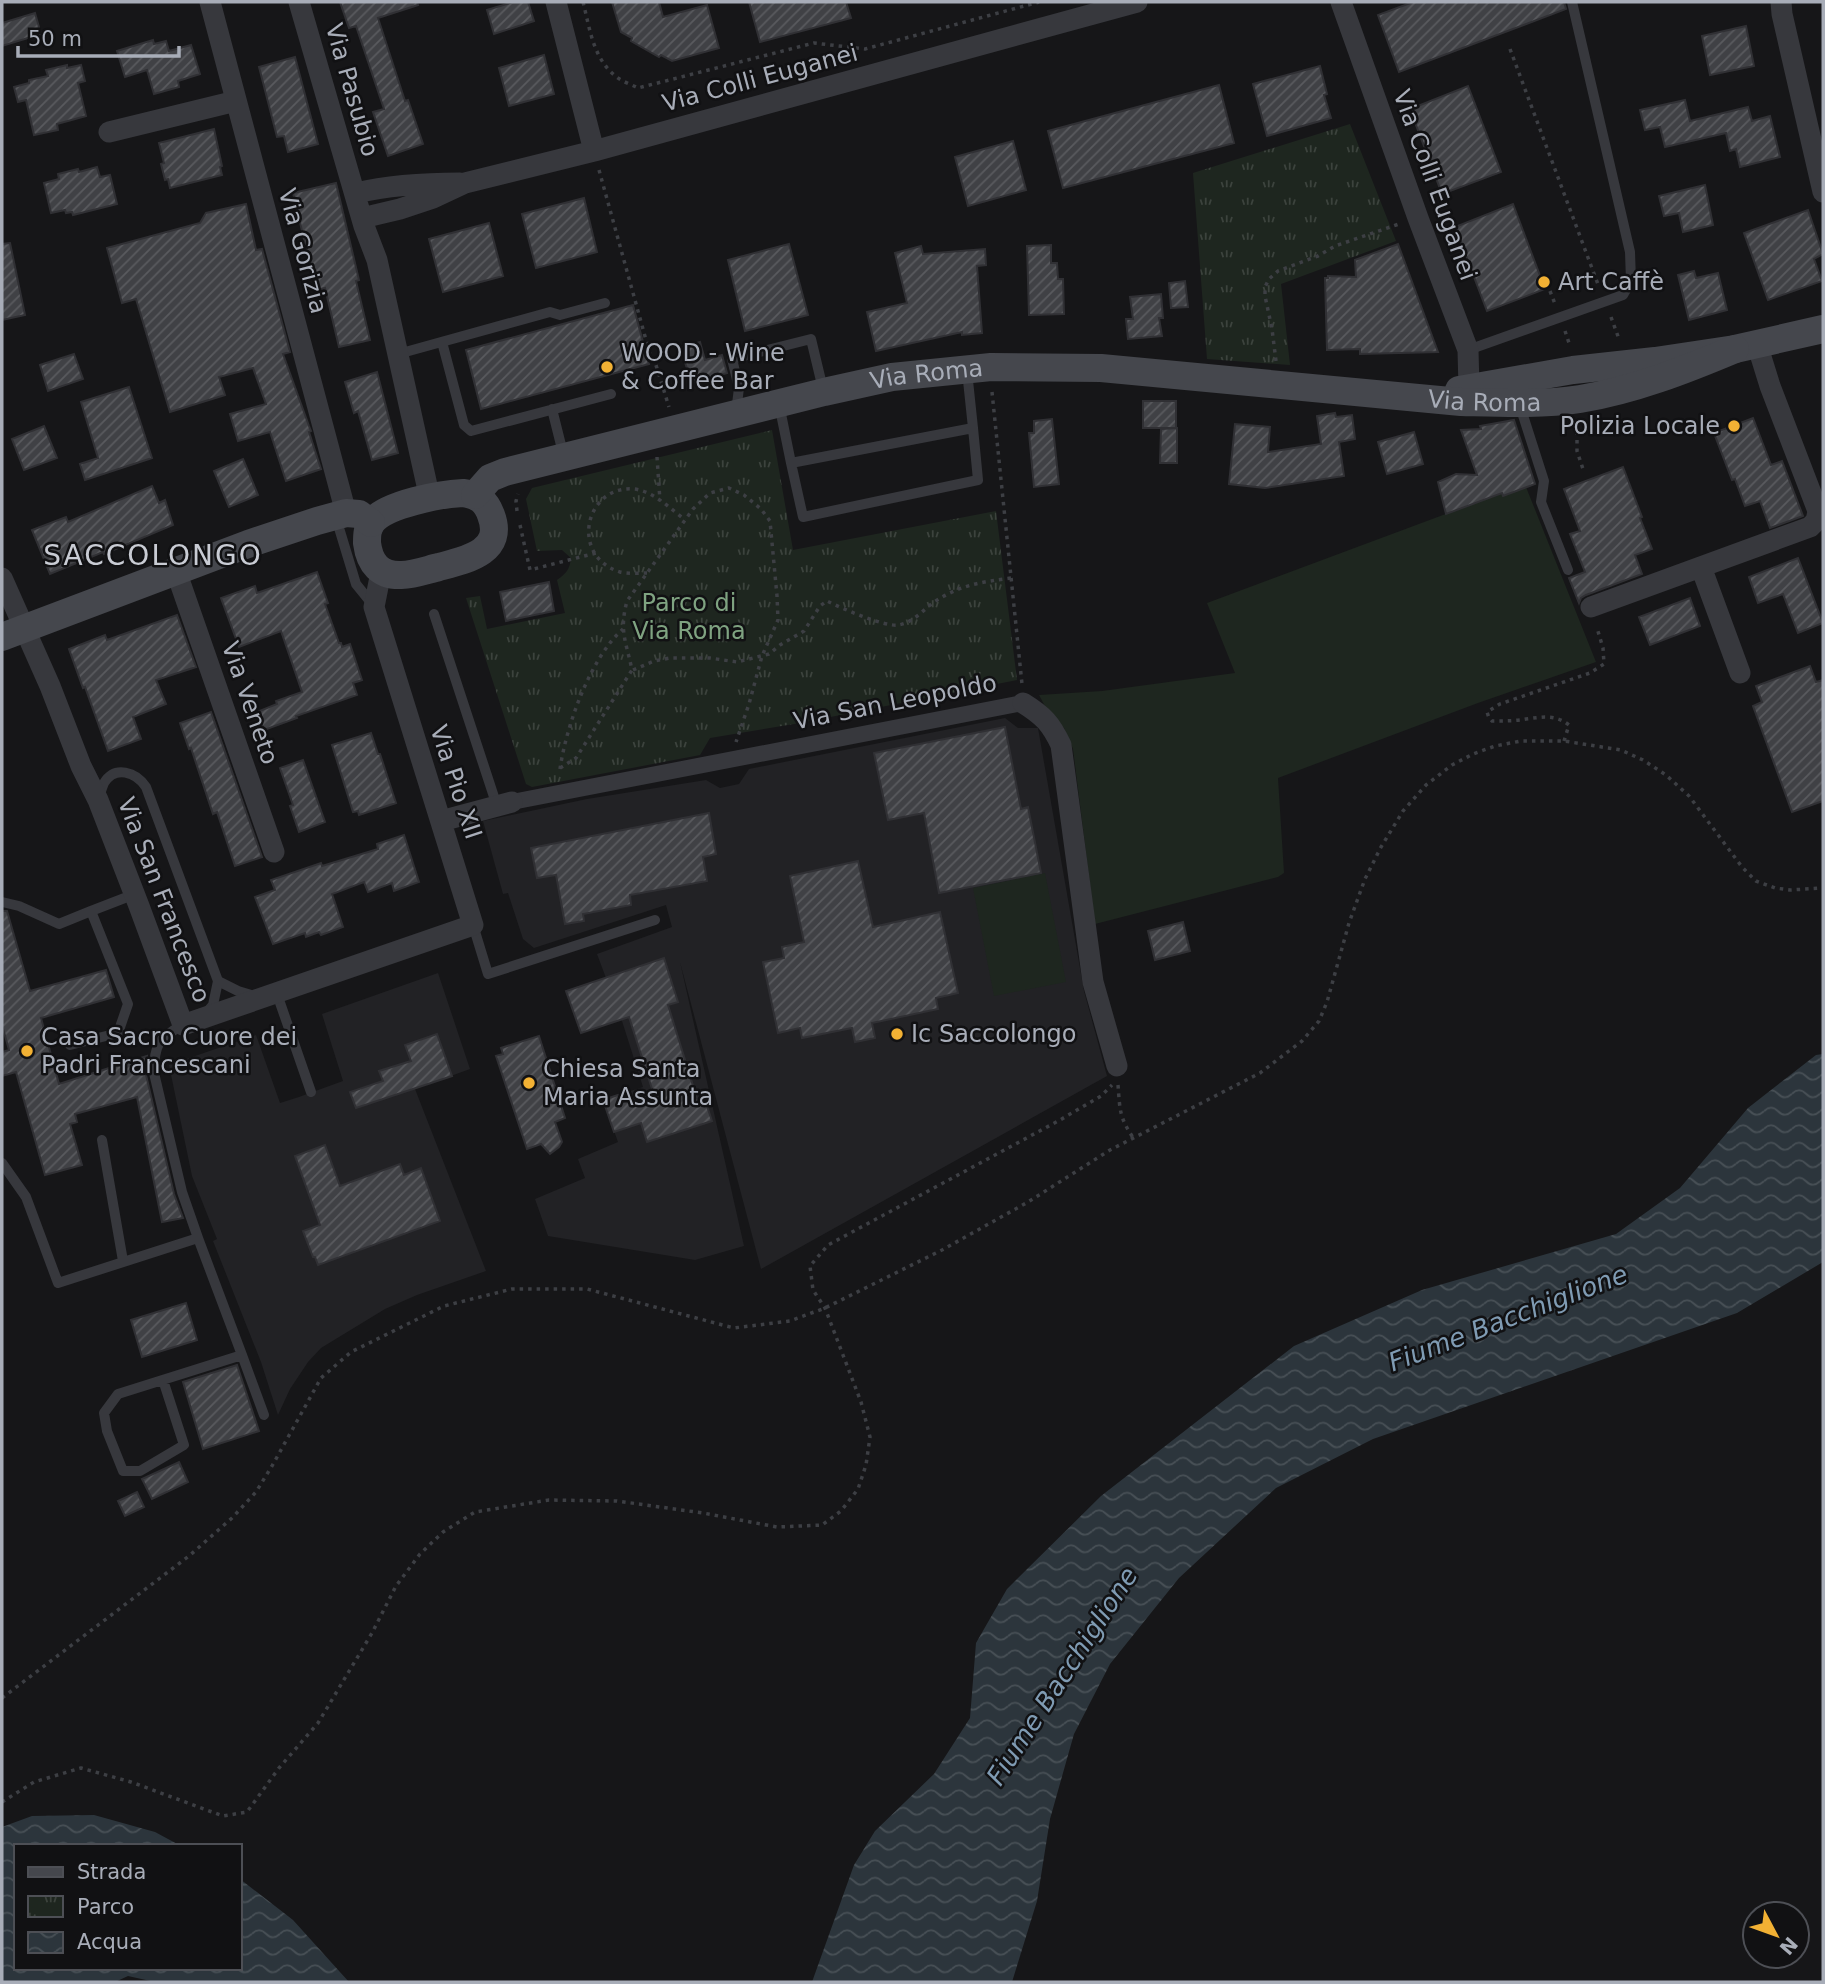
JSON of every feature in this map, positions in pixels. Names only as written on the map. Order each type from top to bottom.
[{"type":"main road","name":"Via Roma","points":[[1397,396],[1746,347],[1813,331]]},
{"type":"main road","name":"Via Roma","points":[[475,495],[490,478],[505,472],[736,413],[892,377],[991,367],[1045,366],[1461,402],[1520,403],[1608,394],[1746,347]]},
{"type":"main road","points":[[13,633],[248,544],[351,517],[381,514],[428,492],[475,495],[484,501],[493,520],[494,530],[491,541],[477,556],[408,575],[397,575],[385,573],[377,567],[368,549],[367,532],[351,517]]},
{"type":"street","name":"Via Gorizia","points":[[210,2],[351,517]]},
{"type":"street","name":"Via Pasubio","points":[[299,2],[356,193]]},
{"type":"street","points":[[556,2],[594,151]]},
{"type":"street","name":"Via Colli Euganei","points":[[362,218],[433,198],[465,183],[594,151],[1137,2]]},
{"type":"street","name":"Via Colli Euganei","points":[[1340,2],[1468,350],[1469,388]]},
{"type":"street","points":[[1781,2],[1823,192]]},
{"type":"street","points":[[108,132],[236,101]]},
{"type":"street","points":[[428,492],[377,260],[356,193],[384,187],[465,183]]},
{"type":"street","points":[[377,260],[384,226],[400,209]]},
{"type":"street","points":[[1591,607],[1820,525],[1818,511],[1761,361],[1746,347]]},
{"type":"street","points":[[1701,567],[1740,673]]},
{"type":"street","name":"Via Veneto","points":[[176,571],[274,852]]},
{"type":"street","points":[[374,607],[379,582],[385,573]]},
{"type":"street","name":"Via San Francesco","points":[[2,578],[13,633],[50,685],[135,894],[193,1022],[473,925]]},
{"type":"street","name":"Via Pio XII","points":[[374,607],[473,925]]},
{"type":"street","name":"Via San Leopoldo","points":[[441,821],[504,804],[1024,703],[1052,727],[1061,745],[1093,982],[1117,1071]]},
{"type":"lane","points":[[1468,350],[1623,295],[1631,281],[1630,252],[1572,2]]},
{"type":"lane","points":[[398,354],[550,312],[560,315],[605,303]]},
{"type":"lane","points":[[736,413],[739,388],[732,359],[797,342],[811,339],[824,392]]},
{"type":"lane","points":[[442,342],[464,425],[471,432],[611,394]]},
{"type":"lane","points":[[778,403],[803,517],[978,480],[967,369]]},
{"type":"lane","points":[[1520,403],[1544,481],[1541,502],[1567,570]]},
{"type":"lane","points":[[552,409],[564,457]]},
{"type":"lane","points":[[791,463],[973,428]]},
{"type":"lane","name":"Via Pio XII","points":[[351,517],[356,584],[374,607]]},
{"type":"lane","points":[[434,614],[504,804]]},
{"type":"lane","points":[[98,800],[104,783],[111,775],[121,772],[141,779],[218,981],[212,1005],[193,1022],[166,1034],[159,1042],[154,1052],[154,1073],[182,1192],[264,1415]]},
{"type":"lane","points":[[2,902],[19,906],[59,924],[135,894]]},
{"type":"lane","points":[[69,1045],[118,1033],[128,1004],[91,911]]},
{"type":"lane","name":"Via Pio XII","points":[[473,925],[488,974],[654,920]]},
{"type":"lane","points":[[218,981],[238,991],[271,996],[311,1093]]},
{"type":"lane","points":[[102,1140],[123,1261]]},
{"type":"lane","points":[[2,1163],[26,1197],[58,1283],[198,1238]]},
{"type":"lane","points":[[163,1380],[184,1445],[140,1471],[123,1471],[107,1431],[104,1413],[117,1394],[242,1355]]},
{"type":"path","points":[[583,2],[596,50],[604,64],[618,78],[638,88],[814,43],[865,49],[1039,2]]},
{"type":"path","points":[[1510,50],[1622,348]]},
{"type":"path","points":[[594,151],[651,358],[655,362],[671,413]]},
{"type":"path","points":[[1277,370],[1265,296],[1269,279],[1278,271],[1318,256],[1335,246],[1418,218]]},
{"type":"path","points":[[991,384],[1024,703]]},
{"type":"path","points":[[1577,418],[1577,451],[1584,472]]},
{"type":"path","points":[[656,451],[660,501]]},
{"type":"path","points":[[632,670],[624,640],[622,618],[627,601],[693,509],[710,493],[729,488],[744,495],[761,509],[769,522],[778,596],[778,620],[762,656],[730,760]]},
{"type":"path","points":[[647,573],[621,573],[606,564],[592,548],[587,529],[592,514],[602,500],[617,490],[635,489],[660,501],[685,520]]},
{"type":"path","points":[[518,521],[530,570],[596,553]]},
{"type":"path","points":[[560,768],[576,758],[632,670],[670,658],[710,658],[737,662],[769,654],[804,631],[820,606],[827,601],[880,623],[897,626],[909,622],[933,603],[973,583],[1011,578]]},
{"type":"path","points":[[1564,741],[1569,725],[1563,720],[1546,716],[1492,721],[1487,712],[1590,673],[1604,664],[1603,649],[1591,607]]},
{"type":"path","points":[[564,792],[560,768],[569,727],[603,653],[623,629]]},
{"type":"path","points":[[2,1698],[189,1556],[232,1518],[256,1492],[321,1378],[351,1352],[444,1306],[512,1289],[587,1289],[734,1328],[789,1321],[825,1308],[942,1250],[1028,1202],[1110,1150],[1260,1073],[1302,1041],[1319,1021],[1349,923],[1365,879],[1381,847],[1403,811],[1426,785],[1452,765],[1495,746],[1521,741],[1564,741],[1621,750],[1666,775],[1689,796],[1742,867],[1756,881],[1775,888],[1823,888]]},
{"type":"path","points":[[1117,1071],[1118,1107],[1124,1125],[1134,1139]]},
{"type":"path","points":[[2,1802],[34,1782],[81,1768],[131,1782],[223,1816],[247,1812],[279,1768],[318,1723],[372,1633],[396,1586],[420,1554],[443,1532],[475,1511],[549,1500],[617,1501],[778,1527],[822,1525],[841,1511],[858,1489],[866,1465],[870,1437],[861,1402],[825,1308],[813,1290],[810,1266],[828,1245],[1101,1096],[1112,1084],[1117,1071]]},
{"type":"shaded area","name":"Ic Saccolongo","points":[[1005,718],[1018,728],[1038,728],[1084,991],[1107,1076],[761,1269],[680,962],[744,1246],[695,1260],[548,1236],[535,1199],[585,1178],[578,1159],[618,1142],[603,1100],[643,1087],[608,977],[606,978],[597,954],[672,927],[666,905],[534,948],[523,939],[508,893],[503,894],[483,821],[587,799],[706,780],[720,788],[739,784],[749,769]]},
{"type":"shaded area","points":[[438,973],[470,1069],[415,1089],[486,1271],[385,1309],[321,1348],[290,1389],[278,1415],[261,1362],[213,1241],[217,1239],[192,1176],[169,1065],[256,1035],[280,1103],[299,1097],[343,1081],[322,1014]]},
{"type":"green space","points":[[1350,124],[1396,241],[1281,284],[1290,365],[1207,359],[1193,173]]},
{"type":"green space","name":"Parco di Via Roma","points":[[772,430],[793,550],[996,511],[1017,680],[710,738],[700,755],[532,787],[526,784],[466,598],[480,596],[487,629],[565,613],[557,580],[567,571],[571,558],[562,550],[537,551],[526,499],[532,488]]},
{"type":"green space","points":[[1526,487],[1596,662],[1278,778],[1284,873],[1278,877],[1095,924],[1073,749],[1064,728],[1047,710],[1039,695],[1102,691],[1235,673],[1207,603],[1502,493]]},
{"type":"green space","points":[[1045,873],[1066,982],[994,996],[973,888]]},
{"type":"water","name":"Fiume Bacchiglione","points":[[1823,1054],[1823,1262],[1737,1313],[1373,1439],[1276,1488],[1179,1578],[1110,1664],[1074,1734],[1050,1819],[1037,1901],[1012,1982],[812,1982],[854,1865],[875,1831],[934,1774],[970,1718],[976,1643],[1007,1589],[1101,1496],[1294,1346],[1422,1290],[1616,1234],[1680,1188],[1748,1108],[1816,1055]]},
{"type":"water","points":[[94,1815],[155,1832],[177,1844],[14,1844],[14,1970],[242,1970],[242,1881],[293,1920],[349,1982],[155,1982],[128,1976],[115,1982],[2,1982],[2,1827],[32,1816]]},
{"type":"building","points":[[340,2],[417,2],[418,5],[378,18],[405,101],[408,100],[423,144],[388,156],[373,112],[384,109],[356,26],[349,28]]},
{"type":"building","points":[[513,2],[528,2],[534,21],[494,34],[487,10]]},
{"type":"building","points":[[612,2],[659,2],[663,17],[707,5],[719,48],[672,61],[661,55],[659,57],[621,32]]},
{"type":"building","points":[[749,2],[846,2],[851,18],[760,42]]},
{"type":"building","points":[[1413,2],[1564,2],[1566,9],[1399,72],[1378,15]]},
{"type":"building","points":[[35,13],[41,34],[2,46],[2,23]]},
{"type":"building","points":[[1746,26],[1754,66],[1710,75],[1702,36]]},
{"type":"building","points":[[153,40],[154,44],[166,41],[169,51],[191,45],[200,74],[178,81],[179,87],[154,94],[147,70],[125,77],[117,51]]},
{"type":"building","points":[[544,55],[554,94],[509,106],[499,68]]},
{"type":"building","points":[[295,57],[318,144],[288,152],[284,136],[277,137],[259,67]]},
{"type":"building","points":[[67,65],[67,68],[81,65],[85,81],[78,83],[86,116],[57,124],[58,130],[34,135],[26,100],[18,102],[14,87],[48,76],[46,70]]},
{"type":"building","points":[[1320,66],[1331,118],[1267,136],[1253,84]]},
{"type":"building","points":[[1219,85],[1234,143],[1063,188],[1048,131]]},
{"type":"building","points":[[1468,86],[1501,172],[1442,194],[1410,109]]},
{"type":"building","points":[[1685,100],[1690,121],[1748,107],[1752,121],[1770,116],[1780,157],[1740,167],[1736,149],[1730,151],[1726,133],[1665,147],[1660,127],[1645,130],[1640,110]]},
{"type":"building","points":[[214,129],[222,175],[170,188],[161,164],[164,163],[159,143]]},
{"type":"building","points":[[1013,141],[1026,190],[968,206],[955,157]]},
{"type":"building","points":[[97,167],[100,177],[110,175],[117,204],[73,215],[65,210],[51,213],[44,183],[59,179],[58,174]]},
{"type":"building","points":[[336,183],[370,340],[339,347],[325,288],[316,290],[293,193]]},
{"type":"building","points":[[1705,185],[1713,225],[1683,232],[1679,213],[1664,216],[1659,196]]},
{"type":"building","points":[[584,198],[597,252],[536,268],[522,214]]},
{"type":"building","points":[[246,204],[256,250],[262,249],[290,352],[283,354],[311,431],[309,432],[321,469],[286,481],[270,432],[238,441],[230,414],[266,404],[253,368],[219,377],[225,395],[170,412],[136,299],[122,303],[107,248],[200,223],[206,213]]},
{"type":"building","points":[[1513,204],[1545,289],[1487,311],[1455,227]]},
{"type":"building","points":[[1808,210],[1823,254],[1814,259],[1822,281],[1768,300],[1744,233]]},
{"type":"building","points":[[489,223],[503,276],[443,292],[429,239]]},
{"type":"building","points":[[10,243],[25,315],[2,320],[2,244]]},
{"type":"building","points":[[789,244],[808,315],[745,331],[728,260]]},
{"type":"building","points":[[1398,244],[1438,352],[1360,354],[1360,349],[1327,350],[1325,278],[1356,277],[1355,260]]},
{"type":"building","points":[[1051,245],[1051,263],[1057,263],[1058,279],[1063,279],[1064,314],[1029,315],[1027,246]]},
{"type":"building","points":[[921,246],[923,254],[985,249],[986,265],[977,266],[982,333],[962,335],[962,332],[876,351],[867,312],[907,303],[895,253]]},
{"type":"building","points":[[1694,271],[1696,278],[1718,273],[1727,310],[1689,320],[1678,275]]},
{"type":"building","points":[[1185,281],[1188,307],[1171,308],[1169,283]]},
{"type":"building","points":[[1161,294],[1163,318],[1159,318],[1162,336],[1128,339],[1126,319],[1133,319],[1130,297]]},
{"type":"building","points":[[633,305],[649,364],[481,409],[466,350]]},
{"type":"building","points":[[700,342],[705,360],[722,355],[727,373],[691,383],[681,348]]},
{"type":"building","points":[[74,354],[83,379],[48,391],[40,365]]},
{"type":"building","points":[[377,372],[398,453],[372,460],[358,411],[354,413],[345,382]]},
{"type":"building","points":[[129,387],[152,458],[85,480],[80,464],[98,458],[81,402]]},
{"type":"building","points":[[1143,401],[1176,401],[1176,428],[1143,428]]},
{"type":"building","points":[[1335,413],[1336,417],[1352,415],[1355,439],[1339,442],[1344,476],[1265,488],[1229,484],[1235,424],[1270,427],[1268,452],[1321,444],[1317,416]]},
{"type":"building","points":[[1753,418],[1771,465],[1782,461],[1803,516],[1770,528],[1760,501],[1745,506],[1714,433]]},
{"type":"building","points":[[1052,419],[1059,484],[1034,487],[1029,433],[1034,433],[1034,421]]},
{"type":"building","points":[[1514,420],[1535,484],[1446,514],[1438,482],[1456,474],[1477,475],[1461,430],[1481,429],[1480,426]]},
{"type":"building","points":[[44,426],[57,458],[24,470],[12,439]]},
{"type":"building","points":[[1177,428],[1177,463],[1160,463],[1161,429]]},
{"type":"building","points":[[1414,432],[1423,464],[1387,474],[1378,442]]},
{"type":"building","points":[[243,459],[258,495],[229,507],[214,471]]},
{"type":"building","points":[[1623,467],[1652,549],[1635,555],[1642,574],[1586,595],[1579,603],[1569,578],[1585,572],[1570,534],[1580,531],[1564,489]]},
{"type":"building","points":[[152,486],[159,503],[165,500],[173,525],[50,574],[32,530],[66,517],[68,522]]},
{"type":"building","points":[[1798,558],[1823,623],[1798,633],[1783,594],[1758,603],[1749,577]]},
{"type":"building","points":[[317,572],[339,643],[342,647],[350,644],[362,680],[353,683],[357,695],[264,730],[257,712],[277,704],[276,701],[302,692],[281,631],[239,647],[221,598],[255,586],[257,593]]},
{"type":"building","points":[[549,582],[554,611],[506,621],[500,592]]},
{"type":"building","points":[[1690,598],[1700,626],[1650,645],[1639,617]]},
{"type":"building","points":[[177,615],[196,667],[156,680],[166,704],[133,717],[141,739],[108,751],[69,649],[105,635],[107,640]]},
{"type":"building","points":[[1810,666],[1816,682],[1823,680],[1823,801],[1792,812],[1753,706],[1762,702],[1756,686]]},
{"type":"building","points":[[211,712],[262,857],[235,866],[217,812],[213,814],[180,723]]},
{"type":"building","points":[[1005,727],[1021,809],[1028,807],[1041,873],[939,893],[924,813],[888,820],[874,753]]},
{"type":"building","points":[[371,733],[396,803],[359,815],[358,811],[353,812],[332,745]]},
{"type":"building","points":[[303,760],[325,822],[299,832],[280,768]]},
{"type":"building","points":[[709,813],[716,854],[703,857],[707,881],[630,895],[631,905],[583,914],[584,921],[565,924],[556,875],[537,878],[531,848]]},
{"type":"building","points":[[404,835],[419,882],[394,891],[392,883],[368,892],[364,882],[332,894],[343,927],[321,935],[319,932],[306,937],[305,933],[273,944],[255,897],[275,890],[271,880],[321,863],[322,866],[378,849],[377,844]]},
{"type":"building","points":[[858,861],[873,927],[940,912],[958,993],[936,998],[938,1009],[872,1023],[875,1038],[855,1042],[852,1028],[802,1038],[800,1028],[778,1033],[763,962],[784,958],[782,947],[804,942],[790,876]]},
{"type":"building","name":"Casa Sacro Cuore dei Padri Francescani","points":[[2,911],[7,911],[30,991],[106,970],[114,997],[41,1018],[59,1084],[147,1056],[146,1075],[174,1194],[183,1218],[162,1222],[137,1097],[75,1114],[77,1122],[70,1124],[82,1165],[45,1175],[16,1072],[2,1076],[2,1052],[9,1050],[2,1025]]},
{"type":"building","points":[[1183,922],[1190,951],[1155,960],[1148,931]]},
{"type":"building","points":[[664,958],[678,1002],[668,1005],[699,1105],[706,1103],[712,1121],[647,1142],[641,1123],[614,1132],[603,1100],[618,1095],[622,1102],[653,1092],[629,1017],[581,1033],[566,991]]},
{"type":"building","points":[[437,1034],[452,1076],[356,1108],[350,1092],[383,1081],[379,1071],[411,1061],[405,1045]]},
{"type":"building","name":"Chiesa Santa Maria Assunta","points":[[539,1036],[565,1118],[555,1122],[562,1142],[550,1154],[541,1144],[527,1149],[496,1056],[503,1054],[501,1048]]},
{"type":"building","points":[[325,1145],[340,1186],[400,1164],[404,1175],[421,1168],[440,1221],[318,1265],[303,1231],[320,1225],[295,1156]]},
{"type":"building","points":[[186,1303],[197,1340],[142,1357],[131,1320]]},
{"type":"building","points":[[237,1365],[259,1431],[203,1449],[183,1382]]},
{"type":"building","points":[[179,1462],[188,1482],[152,1499],[142,1479]]},
{"type":"building","points":[[137,1492],[144,1507],[125,1516],[118,1501]]},
{"type":"place","name":"Art Caffè","points":[[1544,282]]},
{"type":"place","name":"WOOD - Wine & Coffee Bar","points":[[607,367]]},
{"type":"place","name":"Polizia Locale","points":[[1734,426]]},
{"type":"place","name":"Ic Saccolongo","points":[[897,1034]]},
{"type":"place","name":"Casa Sacro Cuore dei Padri Francescani","points":[[27,1051]]},
{"type":"place","name":"Chiesa Santa Maria Assunta","points":[[529,1083]]},
{"type":"district","name":"SACCOLONGO","points":[[153,555]]}]
